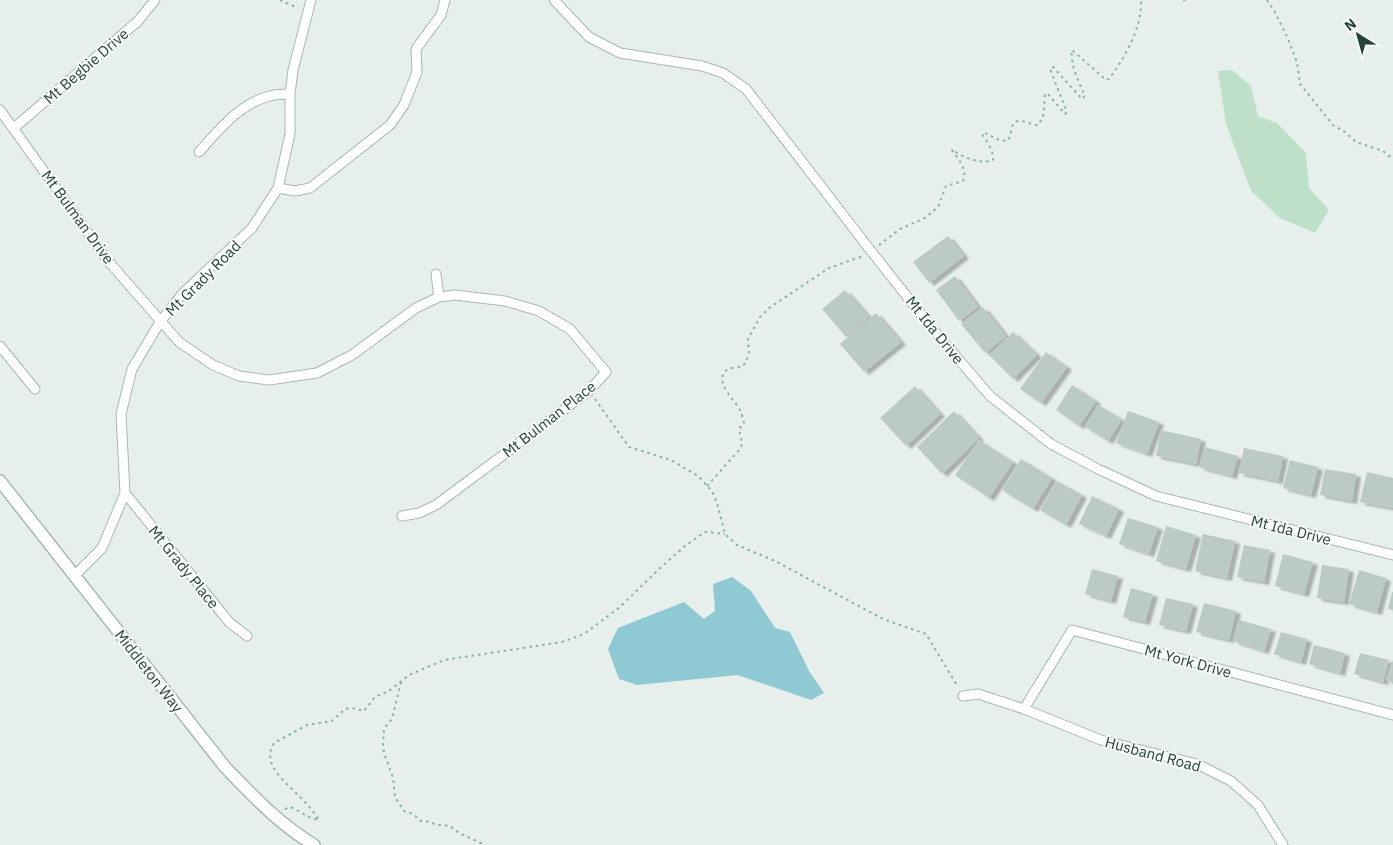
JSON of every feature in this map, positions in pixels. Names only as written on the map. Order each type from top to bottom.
[{"type":"street","name":"Mt Begbie Drive","points":[[14,128],[138,21],[156,0]]},
{"type":"street","name":"Mt Grady Road","points":[[75,575],[102,548],[125,493],[121,414],[132,369],[160,322],[183,293],[252,228],[278,188],[290,134],[290,94],[293,70],[311,0]]},
{"type":"street","points":[[278,188],[295,191],[310,188],[390,125],[404,105],[417,72],[416,50],[441,15],[445,0]]},
{"type":"street","name":"Mt Ida Drive","points":[[554,0],[589,37],[620,53],[702,66],[723,73],[746,89],[871,251],[990,396],[1051,444],[1098,469],[1156,496],[1393,555]]},
{"type":"street","points":[[199,152],[227,121],[249,105],[269,96],[290,94]]},
{"type":"street","name":"Mt Bulman Drive","points":[[0,110],[109,262],[160,322]]},
{"type":"street","points":[[436,274],[439,297]]},
{"type":"street","name":"Mt Bulman Place","points":[[160,322],[179,342],[213,365],[239,376],[269,380],[318,373],[352,355],[416,308],[439,297],[455,295],[505,301],[539,311],[570,329],[606,372],[589,391],[436,505],[419,513],[402,516]]},
{"type":"street","points":[[0,346],[35,389]]},
{"type":"street","name":"Middleton Way","points":[[0,481],[225,767],[273,816],[297,835],[314,845]]},
{"type":"street","name":"Mt Grady Place","points":[[125,493],[229,622],[247,636]]},
{"type":"street","name":"Mt York Drive","points":[[1024,709],[1072,630],[1393,715]]},
{"type":"street","name":"Husband Road","points":[[963,696],[978,694],[1024,709],[1101,740],[1197,764],[1232,781],[1258,805],[1283,845]]},
{"type":"path","points":[[280,0],[308,11]]},
{"type":"path","points":[[875,247],[900,229],[925,218],[938,207],[946,186],[963,181],[965,176],[964,169],[952,150],[969,160],[990,162],[994,157],[982,134],[985,133],[999,140],[1006,141],[1011,136],[1015,122],[1019,121],[1038,125],[1043,117],[1045,95],[1047,93],[1065,114],[1067,112],[1050,69],[1053,66],[1082,98],[1085,96],[1074,68],[1071,56],[1072,50],[1106,80],[1109,80],[1138,27],[1142,8],[1141,0]]},
{"type":"path","points":[[1267,0],[1288,39],[1297,62],[1300,84],[1333,125],[1345,132],[1356,142],[1382,151],[1393,159]]},
{"type":"path","points":[[707,486],[741,448],[742,443],[739,429],[744,423],[740,411],[727,393],[722,381],[723,375],[729,368],[743,366],[746,362],[749,352],[748,339],[760,317],[769,308],[829,268],[864,256]]},
{"type":"path","points":[[589,391],[629,447],[671,460],[698,476],[712,491],[717,502],[724,534]]},
{"type":"path","points":[[273,816],[291,807],[311,818],[319,820],[274,770],[270,754],[274,743],[307,725],[332,721],[345,709],[352,708],[364,711],[376,697],[389,691],[402,680],[425,667],[444,660],[562,642],[584,634],[620,608],[659,568],[684,546],[705,532],[724,534],[737,545],[775,561],[883,619],[926,634],[963,696]]},
{"type":"path","points":[[402,680],[392,719],[384,729],[383,736],[384,752],[393,778],[395,797],[404,811],[413,814],[421,821],[430,822],[436,826],[442,824],[450,826],[459,834],[485,845]]},
{"type":"green space","points":[[1232,70],[1251,86],[1258,116],[1277,123],[1306,153],[1309,188],[1329,210],[1315,233],[1280,218],[1251,191],[1226,124],[1218,71]]},
{"type":"water","points":[[732,577],[751,591],[775,628],[790,632],[809,671],[824,693],[811,700],[738,675],[637,685],[619,679],[608,649],[618,628],[684,602],[704,619],[715,611],[713,584]]},
{"type":"building","points":[[948,236],[964,256],[929,283],[913,262]]},
{"type":"building","points":[[955,276],[978,307],[959,321],[936,290]]},
{"type":"building","points":[[845,290],[869,317],[846,337],[822,309]]},
{"type":"building","points":[[983,307],[1006,336],[985,353],[961,324]]},
{"type":"building","points":[[876,313],[901,342],[864,372],[840,344]]},
{"type":"building","points":[[1013,332],[1037,355],[1013,379],[989,355]]},
{"type":"building","points":[[1046,352],[1067,367],[1041,403],[1020,389]]},
{"type":"building","points":[[1072,385],[1096,401],[1079,426],[1056,410]]},
{"type":"building","points":[[915,386],[940,414],[906,446],[880,418]]},
{"type":"building","points":[[1098,405],[1122,419],[1108,441],[1085,427]]},
{"type":"building","points":[[954,411],[979,438],[942,474],[917,447]]},
{"type":"building","points":[[1128,411],[1159,422],[1147,454],[1116,443]]},
{"type":"building","points":[[1161,430],[1201,439],[1196,464],[1156,456]]},
{"type":"building","points":[[979,440],[1013,462],[989,498],[955,475]]},
{"type":"building","points":[[1205,447],[1238,456],[1232,476],[1199,467]]},
{"type":"building","points":[[1244,448],[1283,456],[1278,481],[1239,473]]},
{"type":"building","points":[[1021,459],[1052,478],[1033,509],[1002,490]]},
{"type":"building","points":[[1290,460],[1318,467],[1311,495],[1283,488]]},
{"type":"building","points":[[1325,469],[1356,474],[1352,501],[1320,495]]},
{"type":"building","points":[[1367,472],[1393,478],[1393,508],[1360,502]]},
{"type":"building","points":[[1057,481],[1082,495],[1066,525],[1040,510]]},
{"type":"building","points":[[1092,496],[1119,509],[1106,536],[1079,524]]},
{"type":"building","points":[[1128,518],[1158,527],[1149,554],[1119,544]]},
{"type":"building","points":[[1166,526],[1196,535],[1186,569],[1156,561]]},
{"type":"building","points":[[1203,534],[1235,541],[1227,578],[1195,571]]},
{"type":"building","points":[[1244,545],[1270,550],[1264,582],[1237,577]]},
{"type":"building","points":[[1283,554],[1313,562],[1304,594],[1275,586]]},
{"type":"building","points":[[1322,565],[1349,569],[1344,602],[1317,598]]},
{"type":"building","points":[[1092,569],[1118,576],[1111,601],[1085,594]]},
{"type":"building","points":[[1359,570],[1386,578],[1377,612],[1349,604]]},
{"type":"building","points":[[1131,588],[1153,594],[1145,622],[1123,617]]},
{"type":"building","points":[[1393,592],[1393,610],[1388,609]]},
{"type":"building","points":[[1166,598],[1193,604],[1186,631],[1159,625]]},
{"type":"building","points":[[1204,603],[1236,611],[1229,640],[1196,632]]},
{"type":"building","points":[[1239,620],[1271,629],[1264,651],[1233,641]]},
{"type":"building","points":[[1281,632],[1307,639],[1301,662],[1274,654]]},
{"type":"building","points":[[1314,645],[1345,653],[1340,673],[1309,664]]},
{"type":"building","points":[[1360,653],[1389,660],[1383,682],[1354,674]]},
{"type":"building","points":[[1393,660],[1393,682],[1386,680]]}]
